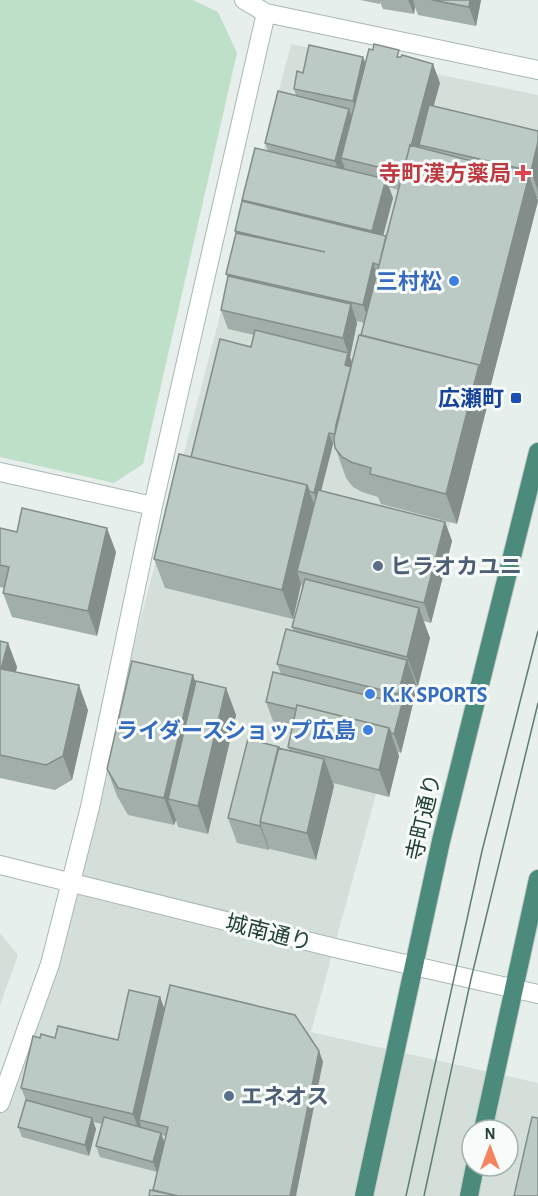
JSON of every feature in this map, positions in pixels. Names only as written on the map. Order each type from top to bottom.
[{"type":"highway","name":"寺町通り","points":[[363,1196],[441,841],[538,452]]},
{"type":"highway","points":[[486,1118],[538,879]]},
{"type":"highway","points":[[469,1196],[473,1178]]},
{"type":"street","points":[[244,0],[266,13],[538,70]]},
{"type":"street","points":[[0,1103],[50,964],[90,807],[153,506],[266,13]]},
{"type":"street","points":[[0,472],[153,506]]},
{"type":"street","name":"城南通り","points":[[0,865],[538,994]]},
{"type":"shaded area","points":[[291,44],[538,95],[538,201],[311,1032],[538,1083],[538,1196],[0,1196],[0,1109],[47,977]]},
{"type":"shaded area","points":[[0,933],[18,955],[0,1005]]},
{"type":"green space","points":[[0,0],[193,0],[218,12],[237,53],[143,464],[114,483],[0,457]]},
{"type":"building","points":[[432,0],[470,0],[469,7]]},
{"type":"building","points":[[374,44],[399,50],[397,57],[402,55],[433,64],[403,173],[341,158],[369,49],[373,50]]},
{"type":"building","points":[[309,45],[363,57],[353,101],[294,89],[297,71],[303,73]]},
{"type":"building","points":[[278,91],[349,109],[335,161],[265,143]]},
{"type":"building","points":[[429,105],[538,131],[538,142],[531,171],[419,145]]},
{"type":"building","points":[[410,145],[529,176],[480,367],[361,335]]},
{"type":"building","points":[[255,148],[386,179],[372,231],[242,200]]},
{"type":"building","points":[[242,201],[386,236],[379,265],[373,263],[363,305],[226,274],[236,233],[325,252],[235,231]]},
{"type":"building","points":[[228,276],[351,304],[343,338],[221,310]]},
{"type":"building","points":[[255,330],[348,353],[345,365],[351,367],[335,434],[329,433],[314,493],[309,491],[307,485],[191,457],[220,339],[251,347]]},
{"type":"building","points":[[359,335],[479,365],[446,494],[370,474],[371,468],[342,457],[335,448],[336,425]]},
{"type":"building","points":[[179,454],[307,485],[282,590],[154,559]]},
{"type":"building","points":[[318,490],[445,522],[424,603],[297,571]]},
{"type":"building","points":[[22,508],[107,528],[88,611],[3,593],[9,567],[0,565],[0,528],[17,532]]},
{"type":"building","points":[[305,579],[419,608],[407,657],[292,627]]},
{"type":"building","points":[[286,629],[407,660],[398,694],[277,664]]},
{"type":"building","points":[[0,641],[8,643],[1,669],[79,685],[63,756],[46,765],[0,755]]},
{"type":"building","points":[[132,661],[193,675],[164,798],[118,788],[107,769]]},
{"type":"building","points":[[273,672],[402,704],[394,734],[389,728],[297,705],[296,709],[266,702]]},
{"type":"building","points":[[196,681],[226,688],[198,806],[168,799]]},
{"type":"building","points":[[297,705],[389,728],[379,770],[288,747]]},
{"type":"building","points":[[248,739],[279,747],[260,826],[228,818]]},
{"type":"building","points":[[278,748],[324,759],[307,833],[260,822]]},
{"type":"building","points":[[170,985],[295,1015],[319,1051],[290,1196],[178,1196],[153,1190],[168,1127],[139,1120]]},
{"type":"building","points":[[129,990],[160,997],[133,1114],[21,1088],[33,1036],[40,1038],[41,1034],[55,1038],[58,1026],[118,1040]]},
{"type":"building","points":[[26,1100],[92,1118],[85,1145],[18,1127]]},
{"type":"building","points":[[104,1117],[161,1133],[153,1162],[96,1146]]},
{"type":"building","points":[[532,1117],[538,1118],[538,1196],[514,1196],[518,1178],[520,1178]]},
{"type":"building","points":[[150,1190],[178,1196],[149,1196]]},
{"type":"tram line","points":[[406,1196],[482,851],[538,631]]},
{"type":"tram line","points":[[424,1196],[471,979],[538,703]]},
{"type":"place","name":"寺町漢方薬局","points":[[523,173]]},
{"type":"place","name":"三村松","points":[[454,281]]},
{"type":"place","name":"広瀬町","points":[[516,398]]},
{"type":"place","name":"ヒラオカユニ","points":[[378,566]]},
{"type":"place","name":"K.K SPORTS","points":[[370,694]]},
{"type":"place","name":"ライダースショップ広島","points":[[368,730]]},
{"type":"place","name":"エネオス","points":[[229,1096]]}]
